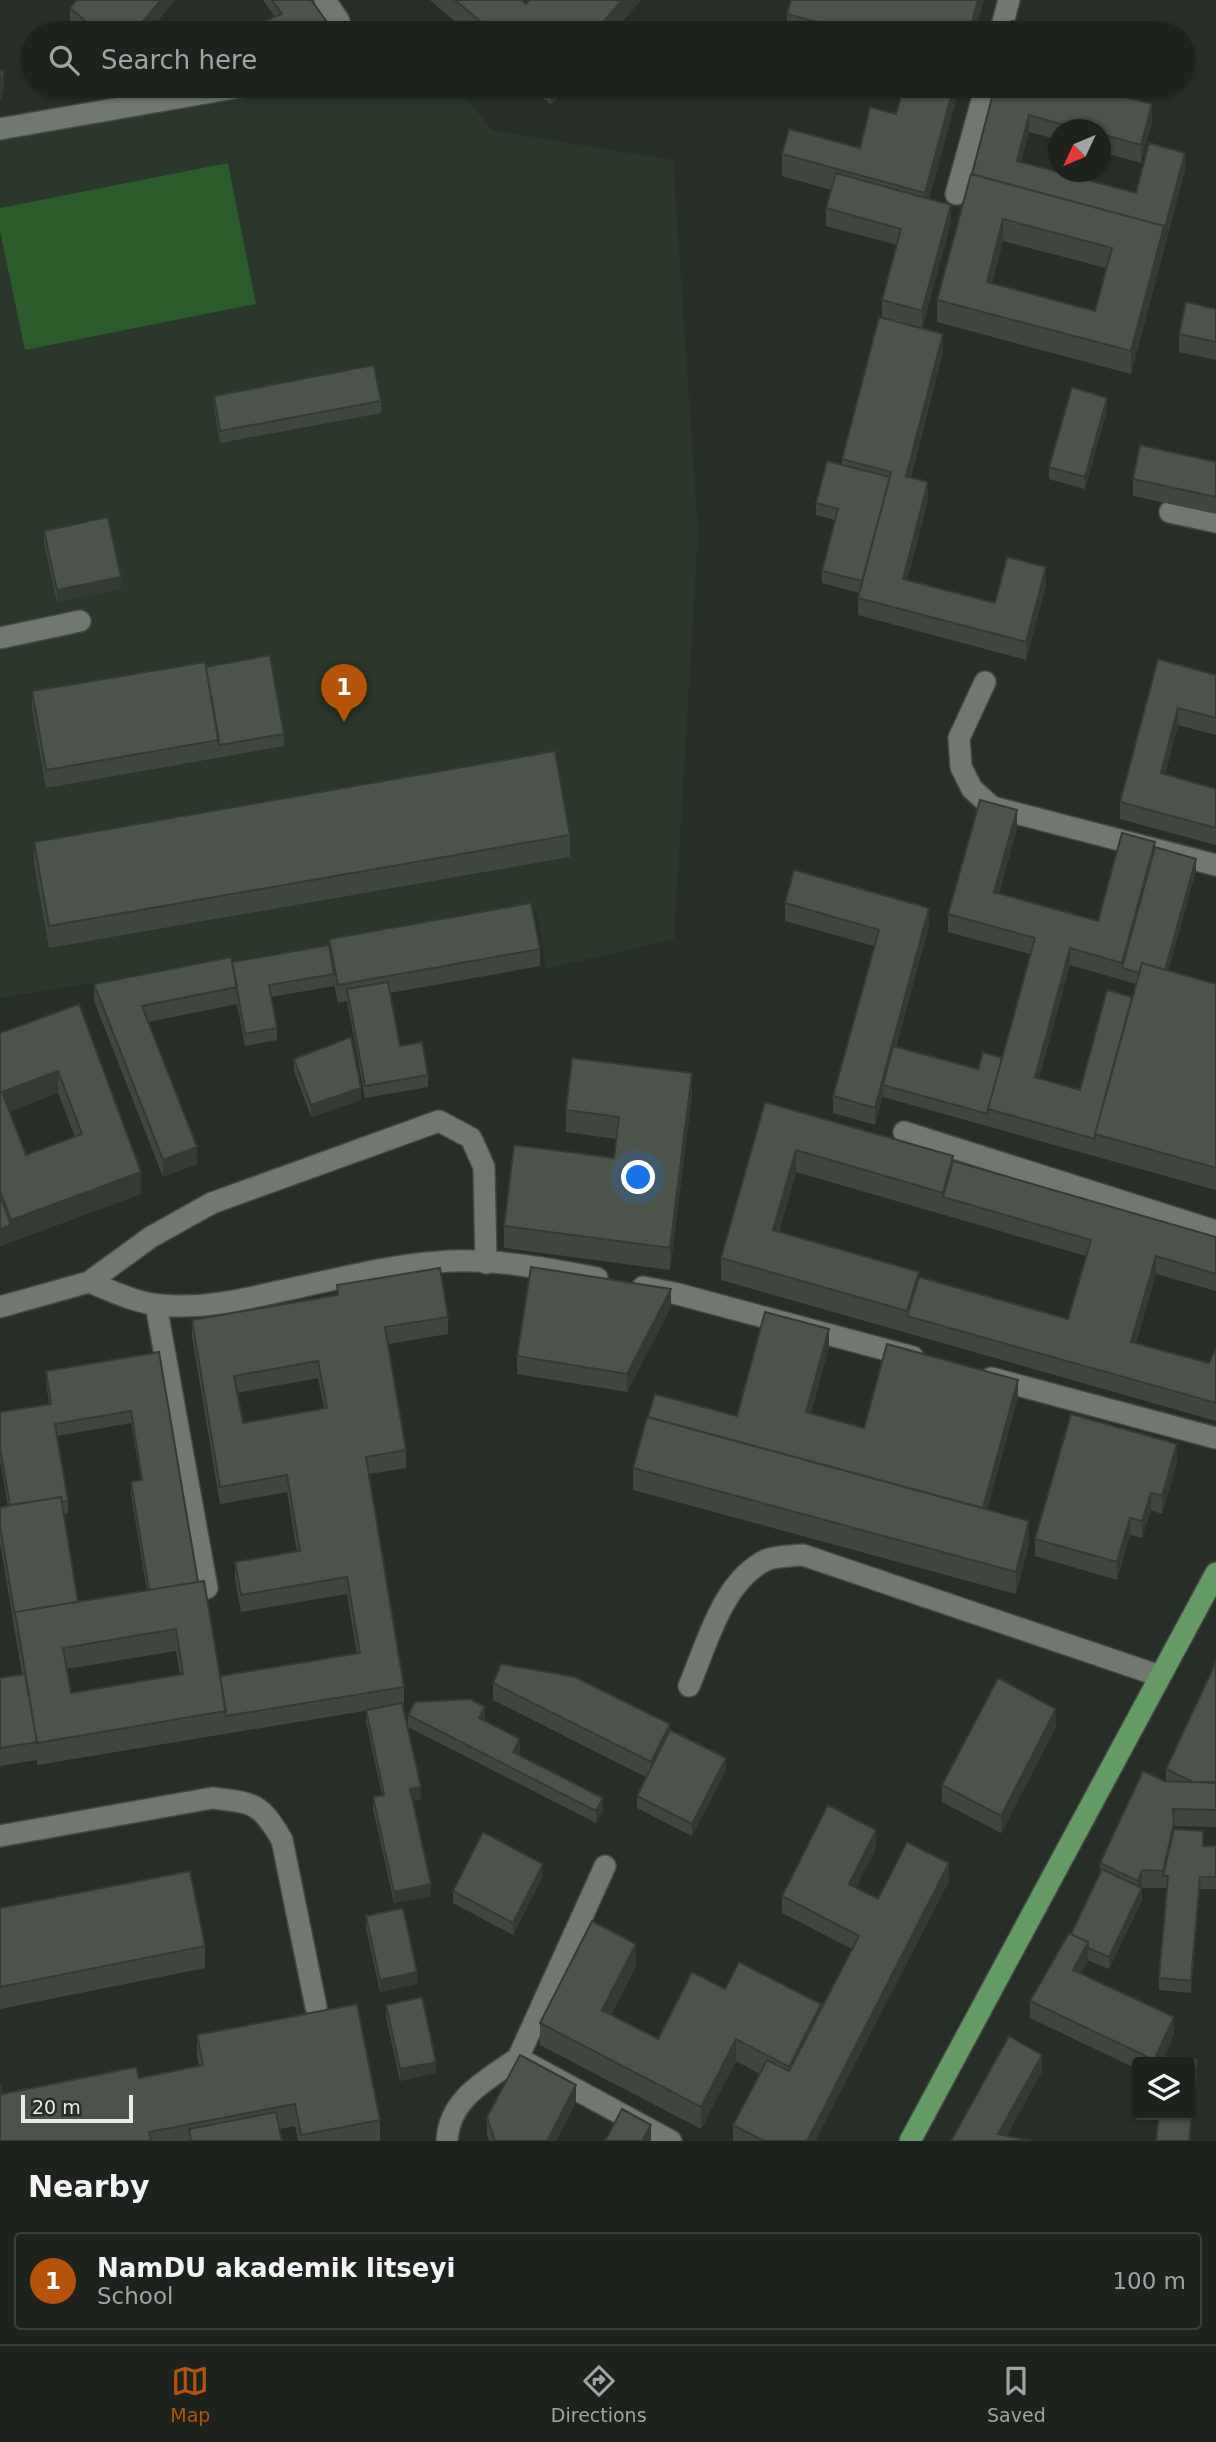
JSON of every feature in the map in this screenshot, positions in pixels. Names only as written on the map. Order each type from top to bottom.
[{"type":"main road","points":[[910,2141],[1216,1573]]},
{"type":"street","points":[[325,0],[339,21]]},
{"type":"street","points":[[1003,21],[1009,0]]},
{"type":"street","points":[[0,129],[177,98]]},
{"type":"street","points":[[956,194],[983,98]]},
{"type":"street","points":[[1170,512],[1216,522]]},
{"type":"street","points":[[0,638],[80,621]]},
{"type":"street","points":[[985,682],[959,737],[961,766],[972,789],[992,807],[1216,865]]},
{"type":"street","points":[[0,1307],[89,1282],[150,1237],[212,1203],[439,1121],[471,1138],[484,1167],[486,1263]]},
{"type":"street","points":[[904,1132],[1216,1231]]},
{"type":"street","points":[[89,1282],[120,1295],[156,1305],[186,1307],[223,1304],[405,1266],[442,1261],[486,1263],[557,1270],[674,1293],[938,1363]]},
{"type":"street","points":[[156,1305],[207,1588]]},
{"type":"street","points":[[978,1374],[1216,1438]]},
{"type":"street","points":[[689,1686],[726,1599],[742,1576],[768,1559],[803,1555],[1160,1676]]},
{"type":"street","points":[[0,1836],[212,1798],[248,1802],[269,1817],[282,1840],[316,2007]]},
{"type":"street","points":[[447,2141],[447,2130],[454,2112],[466,2095],[518,2058],[604,1866]]},
{"type":"street","points":[[518,2058],[671,2141]]},
{"type":"shaded area","points":[[220,98],[466,98],[492,130],[673,160],[698,534],[674,939],[546,969],[537,911],[0,998],[0,139]]},
{"type":"green space","points":[[228,163],[256,304],[25,350],[0,231],[0,208]]},
{"type":"building","points":[[77,0],[161,0],[143,21],[86,21],[70,8]]},
{"type":"building","points":[[272,0],[311,0],[326,21],[265,21],[282,14]]},
{"type":"building","points":[[455,0],[521,0],[526,4],[530,0],[622,0],[604,21],[480,21]]},
{"type":"building","points":[[791,0],[978,0],[972,21],[813,21],[787,14]]},
{"type":"building","points":[[0,70],[4,71],[0,86]]},
{"type":"building","points":[[901,98],[951,98],[925,193],[782,154],[789,129],[860,148],[870,107],[896,114]]},
{"type":"building","points":[[992,98],[1129,98],[1152,104],[1141,145],[1111,137],[1111,119],[1048,120],[1029,115],[1017,161],[1048,169],[1048,182],[1095,182],[1136,193],[1149,143],[1185,153],[1164,231],[1164,226],[972,174]]},
{"type":"building","points":[[836,173],[951,205],[922,311],[882,300],[901,229],[826,208]]},
{"type":"building","points":[[971,174],[1164,226],[1131,351],[937,300]],"holes":[[[1003,219],[1112,248],[1095,311],[987,282]]]},
{"type":"building","points":[[1186,302],[1216,309],[1216,342],[1179,334]]},
{"type":"building","points":[[879,317],[943,334],[906,476],[928,482],[903,579],[995,603],[1007,557],[1046,567],[1026,642],[858,598],[891,472],[842,459]]},
{"type":"building","points":[[374,365],[381,401],[220,431],[214,396]]},
{"type":"building","points":[[1072,387],[1107,398],[1085,477],[1049,467]]},
{"type":"building","points":[[1140,445],[1216,462],[1216,497],[1133,479]]},
{"type":"building","points":[[827,461],[890,477],[862,581],[822,571],[838,509],[816,503]]},
{"type":"building","points":[[108,517],[121,577],[57,590],[44,531]]},
{"type":"building","points":[[270,655],[284,734],[219,745],[206,667]]},
{"type":"building","points":[[1158,659],[1216,675],[1216,718],[1178,708],[1161,773],[1216,789],[1216,828],[1120,802]]},
{"type":"building","points":[[205,662],[219,740],[46,770],[32,691]]},
{"type":"building","points":[[555,751],[570,835],[49,926],[34,842]]},
{"type":"building","points":[[980,800],[1017,810],[994,892],[1098,921],[1122,833],[1155,842],[1122,963],[1070,948],[1035,1077],[1080,1090],[1107,990],[1132,997],[1095,1139],[988,1109],[1035,938],[948,914]]},
{"type":"building","points":[[1155,847],[1196,859],[1165,970],[1142,963],[1139,973],[1122,968]]},
{"type":"building","points":[[794,870],[929,908],[875,1108],[833,1096],[879,930],[785,903]]},
{"type":"building","points":[[531,903],[540,949],[338,985],[329,939]]},
{"type":"building","points":[[329,945],[334,974],[269,985],[277,1028],[245,1034],[232,962]]},
{"type":"building","points":[[231,957],[237,987],[142,1006],[197,1147],[163,1160],[94,984]]},
{"type":"building","points":[[1142,963],[1216,984],[1216,1168],[1095,1134]]},
{"type":"building","points":[[388,982],[400,1046],[422,1042],[428,1075],[365,1086],[347,989]]},
{"type":"building","points":[[79,1004],[141,1172],[11,1220],[0,1191],[0,1033]],"holes":[[[58,1071],[82,1134],[26,1155],[2,1092]]]},
{"type":"building","points":[[351,1037],[361,1088],[311,1105],[294,1059]]},
{"type":"building","points":[[893,1046],[978,1069],[983,1052],[1002,1058],[988,1114],[883,1085]]},
{"type":"building","points":[[572,1058],[692,1073],[670,1248],[504,1226],[514,1145],[614,1158],[619,1117],[566,1110]]},
{"type":"building","points":[[765,1102],[953,1156],[943,1193],[796,1150],[773,1230],[919,1272],[907,1311],[721,1258]]},
{"type":"building","points":[[953,1161],[1216,1237],[1216,1274],[1156,1256],[1131,1342],[1209,1363],[1216,1348],[1216,1403],[907,1316],[919,1277],[1068,1319],[1091,1240],[943,1197]]},
{"type":"building","points":[[0,1195],[11,1225],[0,1229]]},
{"type":"building","points":[[531,1267],[671,1289],[627,1374],[517,1356]]},
{"type":"building","points":[[440,1268],[448,1317],[385,1327],[406,1450],[366,1457],[404,1687],[226,1716],[220,1676],[360,1653],[347,1577],[241,1595],[235,1562],[300,1551],[287,1475],[220,1487],[192,1320],[338,1295],[337,1285]],"holes":[[[318,1361],[327,1408],[243,1423],[234,1376]]]},
{"type":"building","points":[[765,1312],[829,1329],[806,1412],[864,1428],[887,1344],[1018,1380],[983,1508],[648,1417],[655,1394],[737,1416]]},
{"type":"building","points":[[159,1352],[198,1582],[149,1590],[131,1482],[142,1480],[131,1411],[55,1424],[68,1501],[62,1502],[61,1497],[10,1505],[0,1448],[0,1412],[51,1404],[46,1371]]},
{"type":"building","points":[[1071,1414],[1177,1444],[1162,1496],[1151,1493],[1142,1521],[1130,1518],[1117,1562],[1035,1539]]},
{"type":"building","points":[[647,1417],[1029,1521],[1016,1572],[633,1468]]},
{"type":"building","points":[[61,1497],[78,1602],[15,1612],[15,1617],[0,1525],[0,1507]]},
{"type":"building","points":[[204,1581],[226,1711],[37,1743],[15,1612]],"holes":[[[176,1629],[183,1674],[71,1693],[63,1648]]]},
{"type":"building","points":[[1216,1662],[1216,1782],[1193,1782],[1166,1769]]},
{"type":"building","points":[[501,1664],[575,1677],[670,1724],[651,1762],[493,1683]]},
{"type":"building","points":[[25,1674],[37,1742],[0,1748],[0,1678]]},
{"type":"building","points":[[998,1678],[1056,1709],[1001,1816],[942,1785]]},
{"type":"building","points":[[470,1699],[485,1707],[479,1718],[520,1739],[513,1752],[603,1798],[596,1811],[408,1715],[415,1702]]},
{"type":"building","points":[[402,1703],[421,1787],[410,1789],[431,1884],[394,1892],[373,1797],[384,1795],[366,1710]]},
{"type":"building","points":[[670,1730],[726,1758],[692,1824],[637,1796]]},
{"type":"building","points":[[1143,1771],[1164,1781],[1216,1783],[1216,1810],[1173,1809],[1174,1823],[1163,1871],[1142,1870],[1138,1881],[1100,1863]]},
{"type":"building","points":[[828,1805],[876,1830],[849,1884],[878,1899],[907,1842],[949,1863],[807,2141],[764,2141],[733,2125],[767,2060],[789,2071],[859,1936],[782,1896]]},
{"type":"building","points":[[1174,1829],[1203,1831],[1203,1846],[1216,1846],[1216,1877],[1200,1877],[1191,1981],[1159,1978],[1168,1876],[1163,1876]]},
{"type":"building","points":[[483,1832],[543,1864],[513,1923],[453,1891]]},
{"type":"building","points":[[1102,1869],[1142,1888],[1109,1957],[1088,1948],[1088,1942],[1071,1934]]},
{"type":"building","points":[[190,1871],[205,1946],[0,1987],[0,1908]]},
{"type":"building","points":[[403,1908],[417,1972],[380,1980],[366,1916]]},
{"type":"building","points":[[592,1921],[636,1944],[602,2010],[658,2039],[692,1972],[725,1989],[739,1962],[821,2004],[789,2067],[736,2039],[701,2107],[540,2023]]},
{"type":"building","points":[[1069,1933],[1088,1942],[1073,1970],[1174,2017],[1155,2057],[1148,2057],[1030,2001]]},
{"type":"building","points":[[422,1997],[436,2062],[400,2069],[386,2005]]},
{"type":"building","points":[[357,2004],[380,2120],[301,2135],[295,2104],[149,2132],[151,2141],[0,2141],[0,2084],[2,2094],[136,2067],[139,2078],[203,2065],[197,2035]]},
{"type":"building","points":[[1009,2036],[1042,2055],[998,2134],[1032,2141],[951,2141]]},
{"type":"building","points":[[520,2055],[576,2085],[547,2141],[495,2141],[487,2117]]},
{"type":"building","points":[[622,2109],[651,2125],[642,2141],[605,2141]]},
{"type":"building","points":[[276,2112],[282,2141],[191,2141],[189,2129]]},
{"type":"building","points":[[1158,2120],[1191,2120],[1189,2141],[1156,2141]]},
{"type":"place","name":"NamDU akademik litseyi","points":[[344,722]]}]
